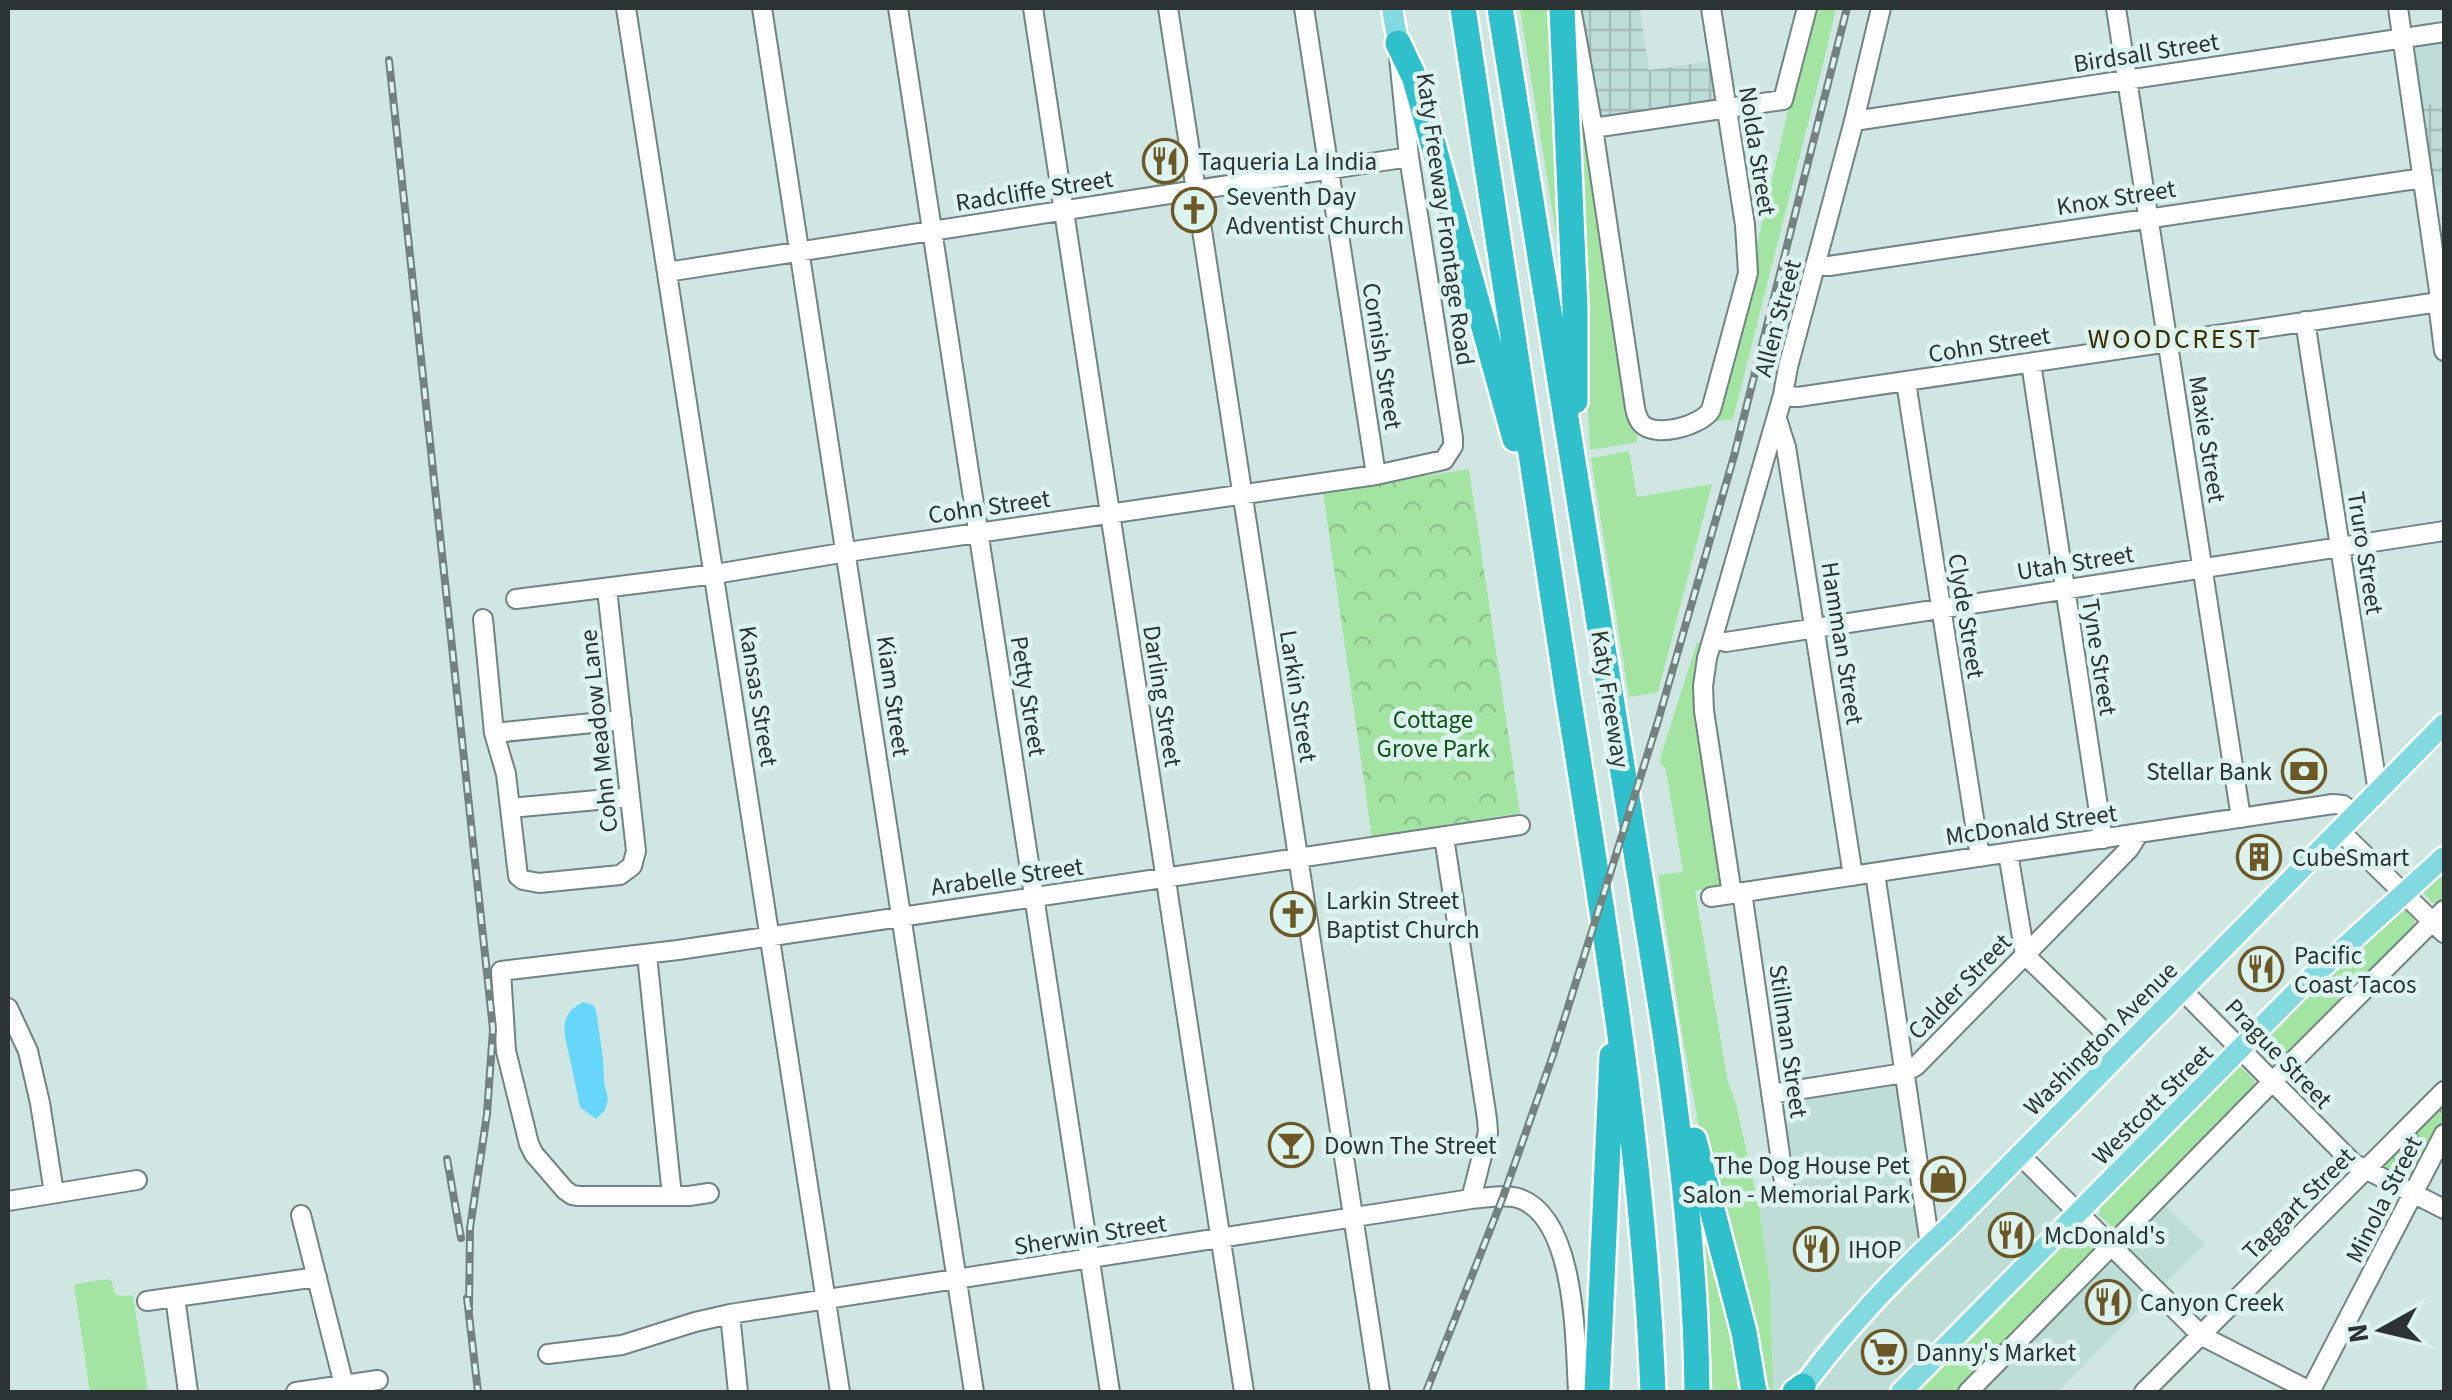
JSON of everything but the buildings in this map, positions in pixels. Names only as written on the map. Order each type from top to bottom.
[{"type":"highway","name":"Katy Freeway","points":[[1463,8],[1615,991],[1637,1160],[1653,1392]]},
{"type":"highway","name":"Katy Freeway","points":[[1500,8],[1666,1034],[1684,1173],[1696,1392]]},
{"type":"highway","points":[[1562,8],[1575,308],[1575,476]]},
{"type":"highway","points":[[1398,43],[1415,80],[1543,536]]},
{"type":"highway","points":[[1597,1392],[1615,991]]},
{"type":"highway","points":[[1666,1034],[1757,1387]]},
{"type":"main road","name":"Katy Freeway Frontage Road","points":[[1392,8],[1398,43]]},
{"type":"main road","name":"Washington Avenue","points":[[1799,1390],[1844,1334],[1930,1245],[2444,724]]},
{"type":"main road","name":"Westcott Street","points":[[1901,1392],[2302,986],[2444,857]]},
{"type":"street","name":"Kansas Street","points":[[626,8],[840,1392]]},
{"type":"street","name":"Kiam Street","points":[[762,8],[974,1392]]},
{"type":"street","name":"Petty Street","points":[[898,8],[1110,1392]]},
{"type":"street","name":"Darling Street","points":[[1033,8],[1244,1392]]},
{"type":"street","name":"Larkin Street","points":[[1168,8],[1380,1392]]},
{"type":"street","name":"Cornish Street","points":[[1304,8],[1376,475]]},
{"type":"street","points":[[1571,8],[1593,128],[1784,100],[1807,8]]},
{"type":"street","name":"Nolda Street","points":[[1593,128],[1635,408],[1645,427],[1660,430],[1694,424],[1711,410],[1748,272],[1745,225],[1711,8]]},
{"type":"street","name":"Allen Street","points":[[1712,639],[1783,396],[1881,8]]},
{"type":"street","name":"Maxie Street","points":[[2116,8],[2241,818]]},
{"type":"street","points":[[2398,8],[2431,189],[2444,351]]},
{"type":"street","name":"Birdsall Street","points":[[1854,121],[2444,32]]},
{"type":"street","name":"Katy Freeway Frontage Road","points":[[1398,43],[1409,157],[1453,438]]},
{"type":"street","name":"Radcliffe Street","points":[[667,272],[1409,157]]},
{"type":"street","name":"Knox Street","points":[[1816,266],[2150,217],[2431,189]]},
{"type":"street","name":"Cohn Street","points":[[1783,396],[1906,382],[2439,302]]},
{"type":"street","name":"Truro Street","points":[[2305,321],[2378,792]]},
{"type":"street","name":"Tyne Street","points":[[2031,363],[2103,839]]},
{"type":"street","name":"Clyde Street","points":[[1906,382],[1980,857]]},
{"type":"street","name":"Hamman Street","points":[[1776,418],[1786,446],[1854,876]]},
{"type":"street","name":"Cohn Street","points":[[516,599],[715,574],[1376,475],[1435,464],[1448,457],[1453,438]]},
{"type":"street","name":"Utah Street","points":[[1712,639],[1726,642],[2444,530]]},
{"type":"street","name":"Cohn Meadow Lane","points":[[510,808],[516,869],[523,880],[538,883],[620,875],[632,866],[636,851],[607,588]]},
{"type":"street","points":[[482,619],[494,733],[506,774],[510,808],[630,797]]},
{"type":"street","name":"Stillman Street","points":[[1712,639],[1704,672],[1704,711],[1786,1196]]},
{"type":"street","points":[[494,733],[622,720]]},
{"type":"street","name":"McDonald Street","points":[[1711,897],[2333,804],[2342,804],[2356,814]]},
{"type":"street","name":"Arabelle Street","points":[[672,1196],[572,1195],[534,1154],[506,1051],[501,971],[647,954],[1520,825]]},
{"type":"street","points":[[1968,1392],[2272,1082],[2441,922],[2405,894],[2340,830]]},
{"type":"street","name":"Calder Street","points":[[1771,1094],[1904,1073],[1916,1066],[2129,849],[2139,833]]},
{"type":"street","points":[[1444,837],[1488,1132],[1471,1199]]},
{"type":"street","points":[[2008,853],[2025,954],[2123,1050]]},
{"type":"street","points":[[1875,872],[1930,1245]]},
{"type":"street","points":[[647,954],[672,1196],[709,1193]]},
{"type":"street","name":"Prague Street","points":[[2182,990],[2353,1163],[2444,1209]]},
{"type":"street","points":[[8,1008],[28,1052],[54,1193]]},
{"type":"street","name":"Taggart Street","points":[[2144,1392],[2444,1091]]},
{"type":"street","name":"Minola Street","points":[[2311,1392],[2444,1134]]},
{"type":"street","points":[[2020,1155],[2202,1336],[2311,1392]]},
{"type":"street","points":[[8,1201],[137,1180]]},
{"type":"street","name":"Sherwin Street","points":[[548,1354],[622,1346],[730,1314],[1471,1199],[1511,1196],[1539,1212],[1564,1261],[1572,1305],[1578,1392]]},
{"type":"street","points":[[300,1215],[344,1385]]},
{"type":"street","points":[[147,1301],[316,1277]]},
{"type":"street","points":[[175,1297],[188,1392]]},
{"type":"street","points":[[730,1314],[738,1392]]},
{"type":"street","points":[[2168,1392],[2169,1369]]},
{"type":"street","points":[[296,1392],[378,1380]]},
{"type":"shaded area","points":[[1578,8],[1640,8],[1649,70],[1713,61],[1719,103],[1596,120]]},
{"type":"shaded area","points":[[2444,38],[2444,102],[2418,106],[2410,45]]},
{"type":"shaded area","points":[[2444,102],[2444,186],[2434,187],[2430,185],[2418,106]]},
{"type":"shaded area","points":[[1897,1080],[1919,1237],[1825,1335],[1791,1381],[1773,1390],[1770,1284],[1759,1207],[1790,1202],[1778,1102]]},
{"type":"shaded area","points":[[2020,1173],[2025,1173],[2060,1208],[2062,1215],[1889,1392],[1816,1392],[1830,1369],[1890,1304]]},
{"type":"shaded area","points":[[2162,1203],[2205,1244],[2162,1286],[2128,1248],[2128,1240]]},
{"type":"shaded area","points":[[2110,1258],[2116,1258],[2153,1294],[2058,1392],[1977,1392]]},
{"type":"green space","points":[[1520,8],[1555,8],[1564,284]]},
{"type":"green space","points":[[1812,8],[1836,8],[1825,56],[1733,419],[1708,423],[1751,270]]},
{"type":"green space","points":[[1571,101],[1580,101],[1627,405],[1637,427],[1637,442],[1590,450]]},
{"type":"green space","points":[[1629,451],[1637,497],[1712,484],[1658,692],[1629,697],[1591,458]]},
{"type":"green space","name":"Cottage Grove Park","points":[[1469,469],[1520,813],[1372,837],[1323,492]]},
{"type":"green space","points":[[1697,642],[1705,645],[1723,886],[1695,891],[1728,1082],[1759,1207],[1770,1284],[1773,1390],[1764,1385],[1707,1172],[1658,875],[1683,872],[1665,766],[1661,766],[1660,759]]},
{"type":"green space","points":[[2444,869],[2444,898],[2440,903],[2432,903],[2424,887]]},
{"type":"green space","points":[[2400,909],[2411,915],[2415,927],[2278,1065],[2266,1060],[2260,1054],[2260,1041],[2324,976]]},
{"type":"green space","points":[[2236,1068],[2254,1080],[2256,1088],[2121,1226],[2111,1226],[2099,1215],[2101,1203]]},
{"type":"green space","points":[[2444,1098],[2444,1116],[2414,1181],[2409,1183],[2380,1169],[2380,1160]]},
{"type":"green space","points":[[1713,1229],[1747,1392],[1713,1392],[1704,1230]]},
{"type":"green space","points":[[2079,1230],[2095,1243],[2094,1254],[1957,1392],[1914,1392],[2071,1231]]},
{"type":"green space","points":[[109,1279],[115,1294],[133,1295],[148,1392],[90,1392],[74,1284]]},
{"type":"water","points":[[583,1002],[596,1010],[608,1099],[605,1110],[596,1119],[580,1107],[564,1027],[569,1013]]},
{"type":"railway","points":[[1426,1392],[1503,1197],[1553,1055],[1658,721],[1734,456],[1847,8]]},
{"type":"railway","points":[[389,60],[493,1029],[487,1114],[470,1228],[469,1310]]},
{"type":"railway","points":[[447,1159],[461,1238]]},
{"type":"railway","points":[[467,1298],[478,1392]]},
{"type":"place","name":"Taqueria La India","points":[[1165,161]]},
{"type":"place","name":"Seventh Day Adventist Church","points":[[1194,210]]},
{"type":"place","name":"Stellar Bank","points":[[2304,771]]},
{"type":"place","name":"CubeSmart","points":[[2259,857]]},
{"type":"place","name":"Larkin Street Baptist Church","points":[[1293,914]]},
{"type":"place","name":"Pacific Coast Tacos","points":[[2261,969]]},
{"type":"place","name":"Down The Street","points":[[1291,1145]]},
{"type":"place","name":"The Dog House Pet Salon - Memorial Park","points":[[1943,1179]]},
{"type":"place","name":"McDonald's","points":[[2011,1235]]},
{"type":"place","name":"IHOP","points":[[1816,1249]]},
{"type":"place","name":"Canyon Creek","points":[[2108,1302]]},
{"type":"place","name":"Danny's Market","points":[[1884,1352]]},
{"type":"district","name":"WOODCREST","points":[[2175,338]]}]
